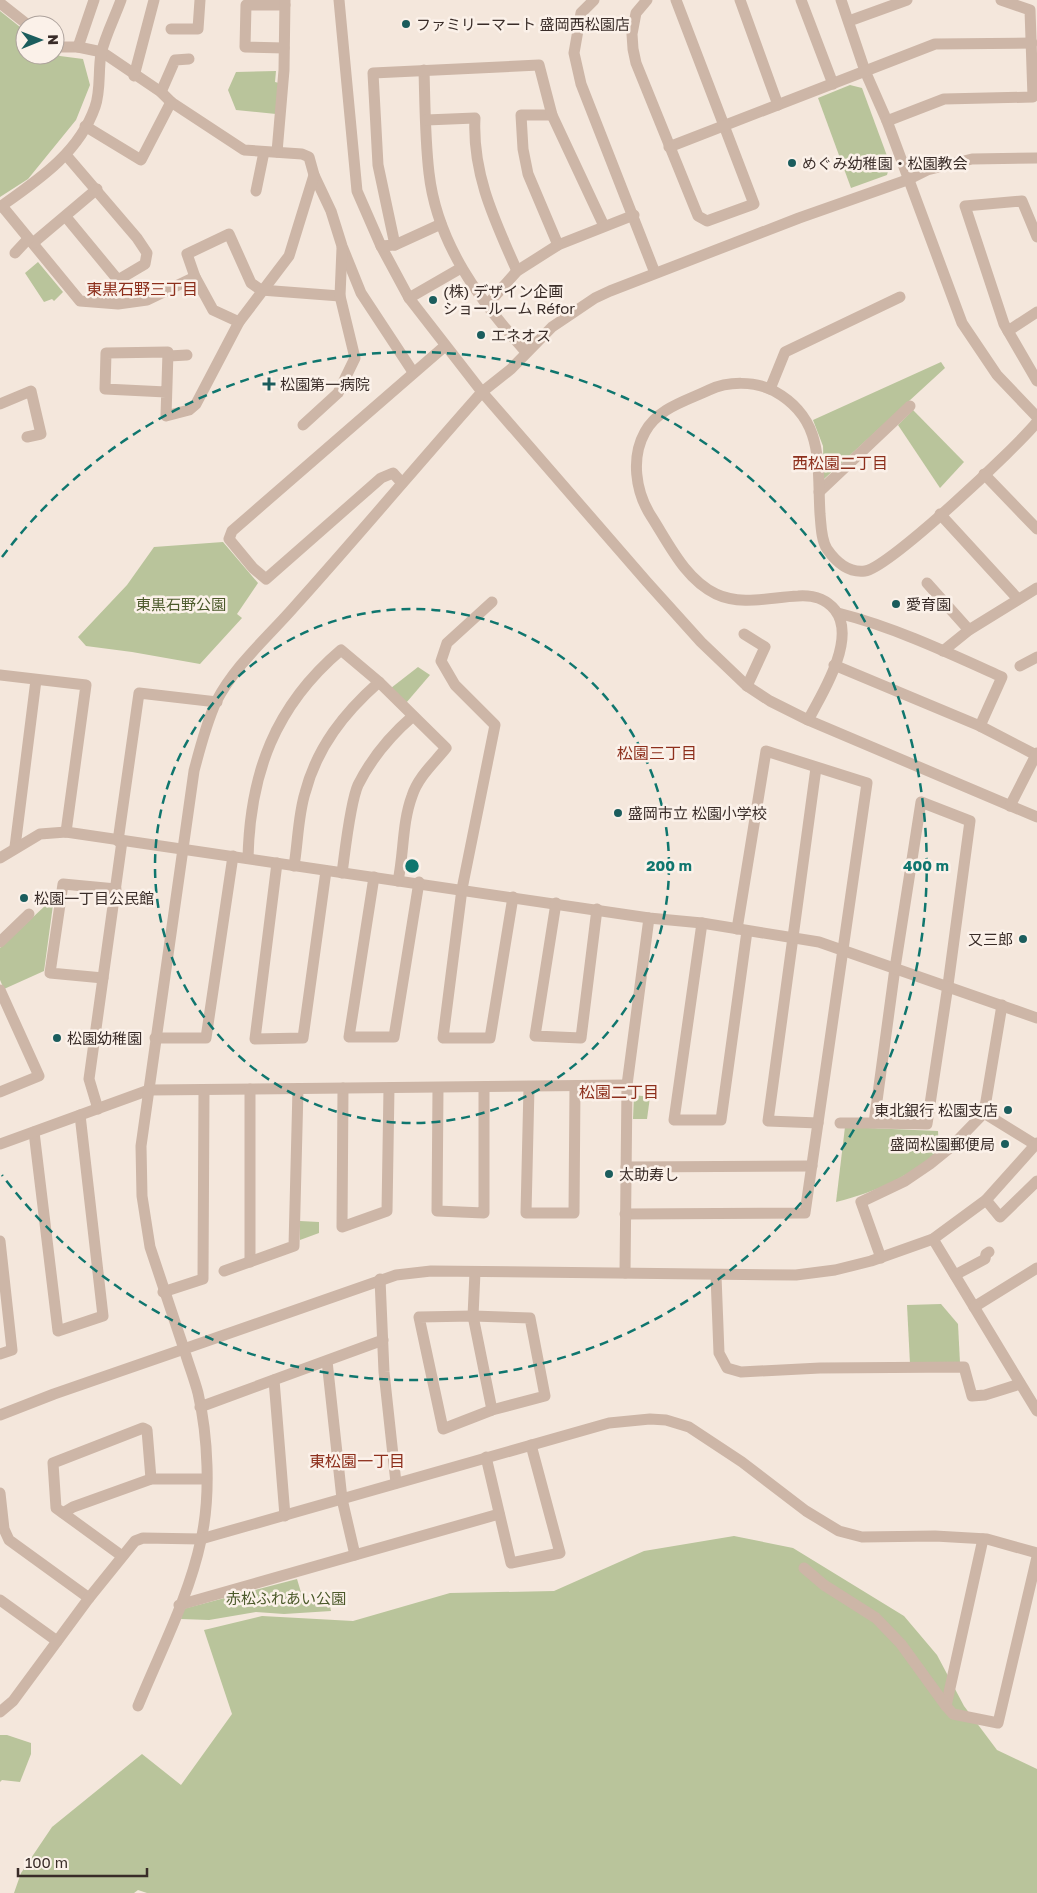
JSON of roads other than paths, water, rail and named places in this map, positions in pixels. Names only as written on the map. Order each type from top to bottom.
[{"type":"street","points":[[78,47],[94,0]]},
{"type":"street","points":[[121,0],[102,52],[96,106],[85,126],[66,155],[35,184],[1,207],[80,301],[118,304],[147,300],[195,277]]},
{"type":"street","points":[[134,76],[154,0]]},
{"type":"street","points":[[171,29],[198,29],[200,0]]},
{"type":"street","points":[[339,0],[357,192],[381,246],[409,298],[482,392],[701,642],[747,686],[770,701],[808,720],[877,747],[1037,817]]},
{"type":"street","points":[[594,0],[581,13],[574,53],[581,84],[655,272]]},
{"type":"street","points":[[647,0],[636,13],[632,34],[636,63],[698,216],[707,221],[754,204],[676,0]]},
{"type":"street","points":[[740,0],[778,105]]},
{"type":"street","points":[[801,0],[833,84]]},
{"type":"street","points":[[841,0],[865,71],[887,121],[907,180],[962,323],[997,375],[1037,417]]},
{"type":"street","points":[[887,121],[944,99],[1033,97],[1030,10],[1001,0]]},
{"type":"street","points":[[849,21],[899,1]]},
{"type":"street","points":[[0,2],[16,15]]},
{"type":"street","points":[[278,152],[284,48],[285,2],[246,5],[245,47],[284,48]]},
{"type":"street","points":[[669,147],[935,44],[1032,43]]},
{"type":"street","points":[[65,47],[78,47],[102,52],[134,76],[161,92],[170,102],[244,150],[302,154],[309,157],[314,175],[331,211],[360,293],[413,372]]},
{"type":"street","points":[[161,92],[175,60],[189,60]]},
{"type":"street","points":[[395,245],[378,165],[373,73],[539,65],[552,115],[604,226]]},
{"type":"street","points":[[424,70],[429,175],[441,224],[461,268],[476,292],[488,304],[505,329],[526,352]]},
{"type":"street","points":[[85,126],[141,160],[170,102]]},
{"type":"street","points":[[552,115],[521,115],[523,149],[528,174],[558,245]]},
{"type":"street","points":[[426,120],[475,118],[474,142],[477,166],[486,200],[517,271]]},
{"type":"street","points":[[256,191],[264,152]]},
{"type":"street","points":[[66,155],[97,189],[147,253],[145,264],[118,280],[66,217]]},
{"type":"street","points":[[138,1706],[180,1604],[201,1539],[206,1479],[205,1440],[198,1392],[163,1292],[150,1247],[142,1196],[141,1146],[194,771],[204,735],[217,702],[236,671],[295,607],[482,392],[511,369],[552,327],[595,298],[655,272],[907,180],[926,170],[972,159],[1037,158]]},
{"type":"street","points":[[166,392],[105,389],[106,353],[168,352],[166,416],[189,410],[196,404],[239,322],[288,256],[314,175]]},
{"type":"street","points":[[15,253],[66,217],[97,189]]},
{"type":"street","points":[[1037,237],[1022,201],[964,206],[1004,324],[1037,381]]},
{"type":"street","points":[[488,304],[517,271],[558,245],[634,215]]},
{"type":"street","points":[[381,246],[395,245],[441,224]]},
{"type":"street","points":[[239,322],[213,310],[195,277],[187,254],[229,234],[251,283],[262,290],[340,296]]},
{"type":"street","points":[[303,426],[338,393],[355,358],[340,296],[340,258],[342,246]]},
{"type":"street","points":[[409,298],[461,268]]},
{"type":"street","points":[[770,389],[785,352],[900,297]]},
{"type":"street","points":[[1008,331],[1037,312]]},
{"type":"street","points":[[402,483],[394,473],[381,478],[266,579],[253,568],[229,539],[232,531],[445,346]]},
{"type":"street","points":[[169,356],[187,356]]},
{"type":"street","points":[[808,720],[834,665],[844,638],[843,626],[838,614],[829,604],[811,596],[742,600],[720,596],[706,589],[692,577],[648,511],[642,496],[636,474],[636,454],[646,430],[664,411],[725,384],[747,384],[770,389],[796,406],[812,431],[817,450],[825,546],[837,561],[851,569],[866,571],[881,564],[940,514],[1037,422]]},
{"type":"street","points":[[0,404],[31,392],[41,434],[27,437]]},
{"type":"street","points":[[819,492],[910,406]]},
{"type":"street","points":[[984,474],[1037,529]]},
{"type":"street","points":[[940,514],[1018,599]]},
{"type":"street","points":[[927,583],[969,630]]},
{"type":"street","points":[[943,651],[969,630],[1037,588]]},
{"type":"street","points":[[492,602],[447,643],[440,661],[455,685],[495,725],[462,889],[443,1038],[490,1038],[512,897]]},
{"type":"street","points":[[838,614],[860,619],[943,651],[1002,677],[980,726]]},
{"type":"street","points":[[744,634],[765,647],[747,686]]},
{"type":"street","points":[[248,858],[248,835],[267,746],[290,706],[323,666],[341,650],[379,682],[446,748],[420,778],[412,795],[398,881]]},
{"type":"street","points":[[1020,666],[1037,657]]},
{"type":"street","points":[[834,665],[980,726],[1037,754],[1010,806]]},
{"type":"street","points":[[0,675],[86,685],[66,832]]},
{"type":"street","points":[[15,848],[36,680]]},
{"type":"street","points":[[294,866],[304,795],[316,758],[335,728],[357,702],[379,682]]},
{"type":"street","points":[[98,1109],[89,1079],[116,889],[120,841],[139,693],[217,702]]},
{"type":"street","points":[[342,873],[357,786],[380,751],[397,730],[413,716]]},
{"type":"street","points":[[625,1214],[805,1213],[867,784],[766,750],[742,930],[721,1120],[674,1120],[702,923]]},
{"type":"street","points":[[816,768],[768,1121],[818,1123]]},
{"type":"street","points":[[840,1123],[927,1124],[970,821],[921,802],[894,968],[874,1123]]},
{"type":"street","points":[[0,858],[40,834],[66,832],[120,841],[183,848],[326,871],[419,882],[649,918],[702,923],[819,942],[1037,1018]]},
{"type":"street","points":[[155,1038],[206,1038],[233,856]]},
{"type":"street","points":[[278,863],[255,1038],[303,1038],[326,871]]},
{"type":"street","points":[[374,877],[349,1038],[394,1037],[419,882]]},
{"type":"street","points":[[103,978],[50,973],[59,900],[63,884],[116,889]]},
{"type":"street","points":[[45,898],[59,900]]},
{"type":"street","points":[[556,903],[536,1036],[581,1038],[597,909]]},
{"type":"street","points":[[0,942],[29,914]]},
{"type":"street","points":[[625,1273],[627,1085],[649,918]]},
{"type":"street","points":[[0,990],[39,1076],[0,1092]]},
{"type":"street","points":[[881,1258],[861,1202],[905,1181],[930,1164],[951,1148],[984,1113],[1002,1005]]},
{"type":"street","points":[[0,1144],[149,1090],[627,1085]]},
{"type":"street","points":[[529,1087],[526,1213],[574,1213],[575,1086]]},
{"type":"street","points":[[438,1088],[437,1211],[484,1213],[484,1087]]},
{"type":"street","points":[[343,1088],[342,1227],[387,1211],[389,1088]]},
{"type":"street","points":[[250,1089],[250,1262]]},
{"type":"street","points":[[224,1271],[294,1246],[298,1089]]},
{"type":"street","points":[[163,1292],[203,1279],[204,1090]]},
{"type":"street","points":[[0,1415],[54,1394],[380,1279],[431,1272],[625,1273],[716,1276],[796,1275],[835,1270],[881,1258],[933,1239],[986,1200],[1036,1144],[984,1113]]},
{"type":"street","points":[[34,1132],[58,1331],[103,1316],[80,1115]]},
{"type":"street","points":[[626,1167],[812,1166]]},
{"type":"street","points":[[986,1200],[1000,1217],[1037,1181]]},
{"type":"street","points":[[933,1239],[1037,1411]]},
{"type":"street","points":[[0,1241],[12,1350],[0,1354]]},
{"type":"street","points":[[956,1275],[986,1259],[986,1254],[990,1252]]},
{"type":"street","points":[[974,1307],[1036,1271]]},
{"type":"street","points":[[475,1272],[473,1316],[492,1410]]},
{"type":"street","points":[[716,1276],[719,1353],[727,1368],[741,1372],[820,1368],[964,1367],[972,1396],[985,1395],[1020,1384]]},
{"type":"street","points":[[380,1279],[383,1340],[396,1483]]},
{"type":"street","points":[[419,1317],[530,1318],[545,1396],[492,1410],[443,1429],[419,1317]]},
{"type":"street","points":[[200,1407],[383,1340]]},
{"type":"street","points":[[327,1361],[342,1499],[355,1555]]},
{"type":"street","points":[[274,1380],[285,1516]]},
{"type":"street","points":[[0,1712],[13,1701],[88,1598],[136,1541],[150,1536],[201,1539],[532,1444],[609,1423],[634,1419],[666,1420],[689,1427],[742,1462],[806,1511],[839,1531],[862,1537],[935,1536],[983,1539],[1037,1553]]},
{"type":"street","points":[[122,1556],[56,1508],[53,1463],[143,1428],[147,1430],[151,1479]]},
{"type":"street","points":[[486,1457],[511,1562],[560,1554],[532,1444]]},
{"type":"street","points":[[63,1513],[73,1507],[151,1479],[206,1479]]},
{"type":"street","points":[[0,1493],[4,1529],[9,1540],[88,1598]]},
{"type":"street","points":[[180,1604],[499,1514]]},
{"type":"street","points":[[946,1706],[983,1539]]},
{"type":"street","points":[[804,1568],[824,1586],[876,1618],[901,1644],[953,1714],[998,1723],[1037,1557]]},
{"type":"street","points":[[0,1600],[57,1641]]},
{"type":"place","name":"ファミリーマート 盛岡西松園店","points":[[406,24]]},
{"type":"place","name":"めぐみ幼稚園・松園教会","points":[[792,163]]},
{"type":"place","name":"(株) デザイン企画 ショールーム Réfor","points":[[433,300]]},
{"type":"place","name":"エネオス","points":[[481,335]]},
{"type":"place","name":"松園第一病院","points":[[269,384]]},
{"type":"place","name":"愛育園","points":[[896,604]]},
{"type":"place","name":"盛岡市立 松園小学校","points":[[618,813]]},
{"type":"place","name":"松園一丁目公民館","points":[[24,898]]},
{"type":"place","name":"又三郎","points":[[1023,939]]},
{"type":"place","name":"松園幼稚園","points":[[57,1038]]},
{"type":"place","name":"東北銀行 松園支店","points":[[1008,1110]]},
{"type":"place","name":"盛岡松園郵便局","points":[[1005,1144]]},
{"type":"place","name":"太助寿し","points":[[609,1174]]},
{"type":"district","name":"東黒石野三丁目","points":[[142,289]]},
{"type":"district","name":"西松園二丁目","points":[[840,463]]},
{"type":"district","name":"松園三丁目","points":[[657,753]]},
{"type":"district","name":"松園二丁目","points":[[619,1092]]},
{"type":"district","name":"東松園一丁目","points":[[357,1461]]},
{"type":"park label","name":"東黒石野公園","points":[[181,604]]},
{"type":"park label","name":"赤松ふれあい公園","points":[[286,1598]]}]
